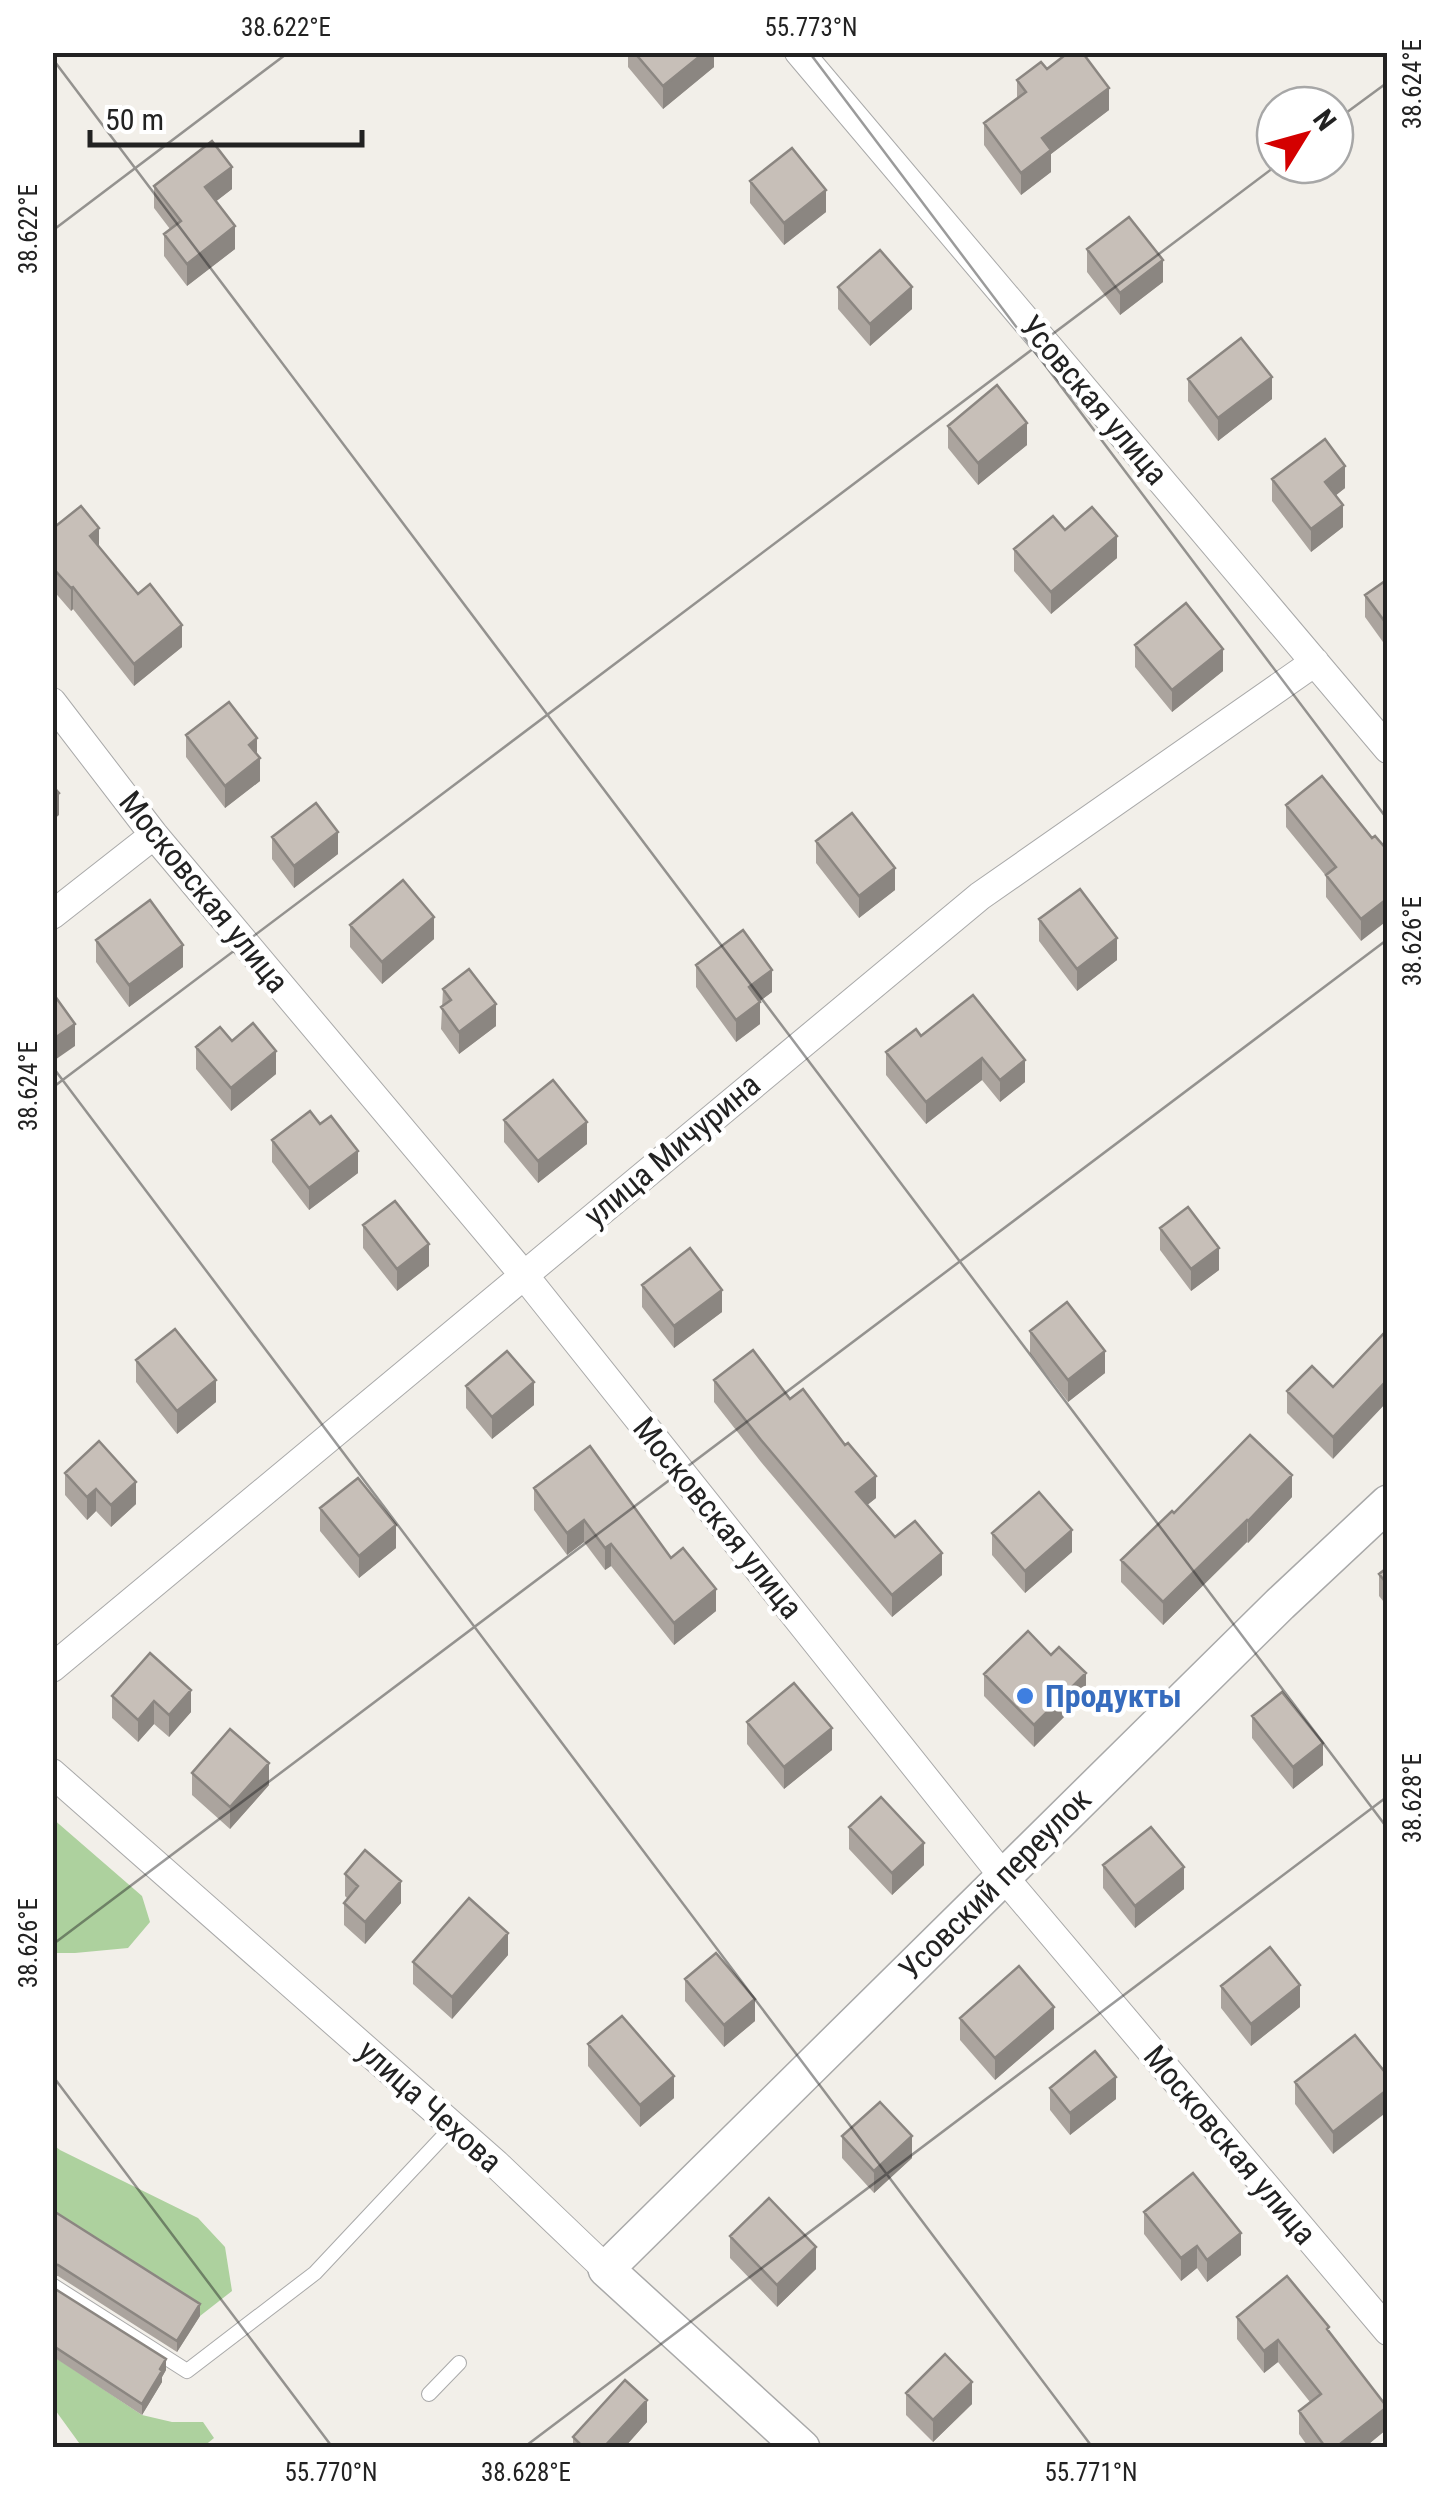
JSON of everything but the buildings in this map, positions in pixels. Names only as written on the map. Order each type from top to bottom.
[{"type":"street","name":"Усовская улица","points":[[799,52],[1388,749]]},
{"type":"street","name":"улица Мичурина","points":[[52,1668],[980,896],[1315,662]]},
{"type":"street","name":"Московская улица","points":[[52,702],[154,836],[523,1274],[1003,1876],[1388,2331]]},
{"type":"street","points":[[52,916],[154,836]]},
{"type":"street","name":"Усовский переулок","points":[[606,2269],[1280,1604],[1388,1503]]},
{"type":"street","name":"улица Чехова","points":[[52,1773],[453,2126],[802,2448]]},
{"type":"lane","points":[[52,2285],[187,2371],[315,2273],[453,2126]]},
{"type":"lane","points":[[429,2394],[459,2363]]},
{"type":"green space","points":[[52,1818],[142,1896],[150,1922],[128,1948],[53,1953]]},
{"type":"green space","points":[[52,2144],[198,2218],[225,2247],[232,2291],[200,2316],[53,2221]]},
{"type":"green space","points":[[53,2356],[142,2415],[172,2422],[203,2422],[214,2438],[203,2447],[82,2447],[53,2407]]},
{"type":"place","name":"Продукты","points":[[1025,1696]]}]
